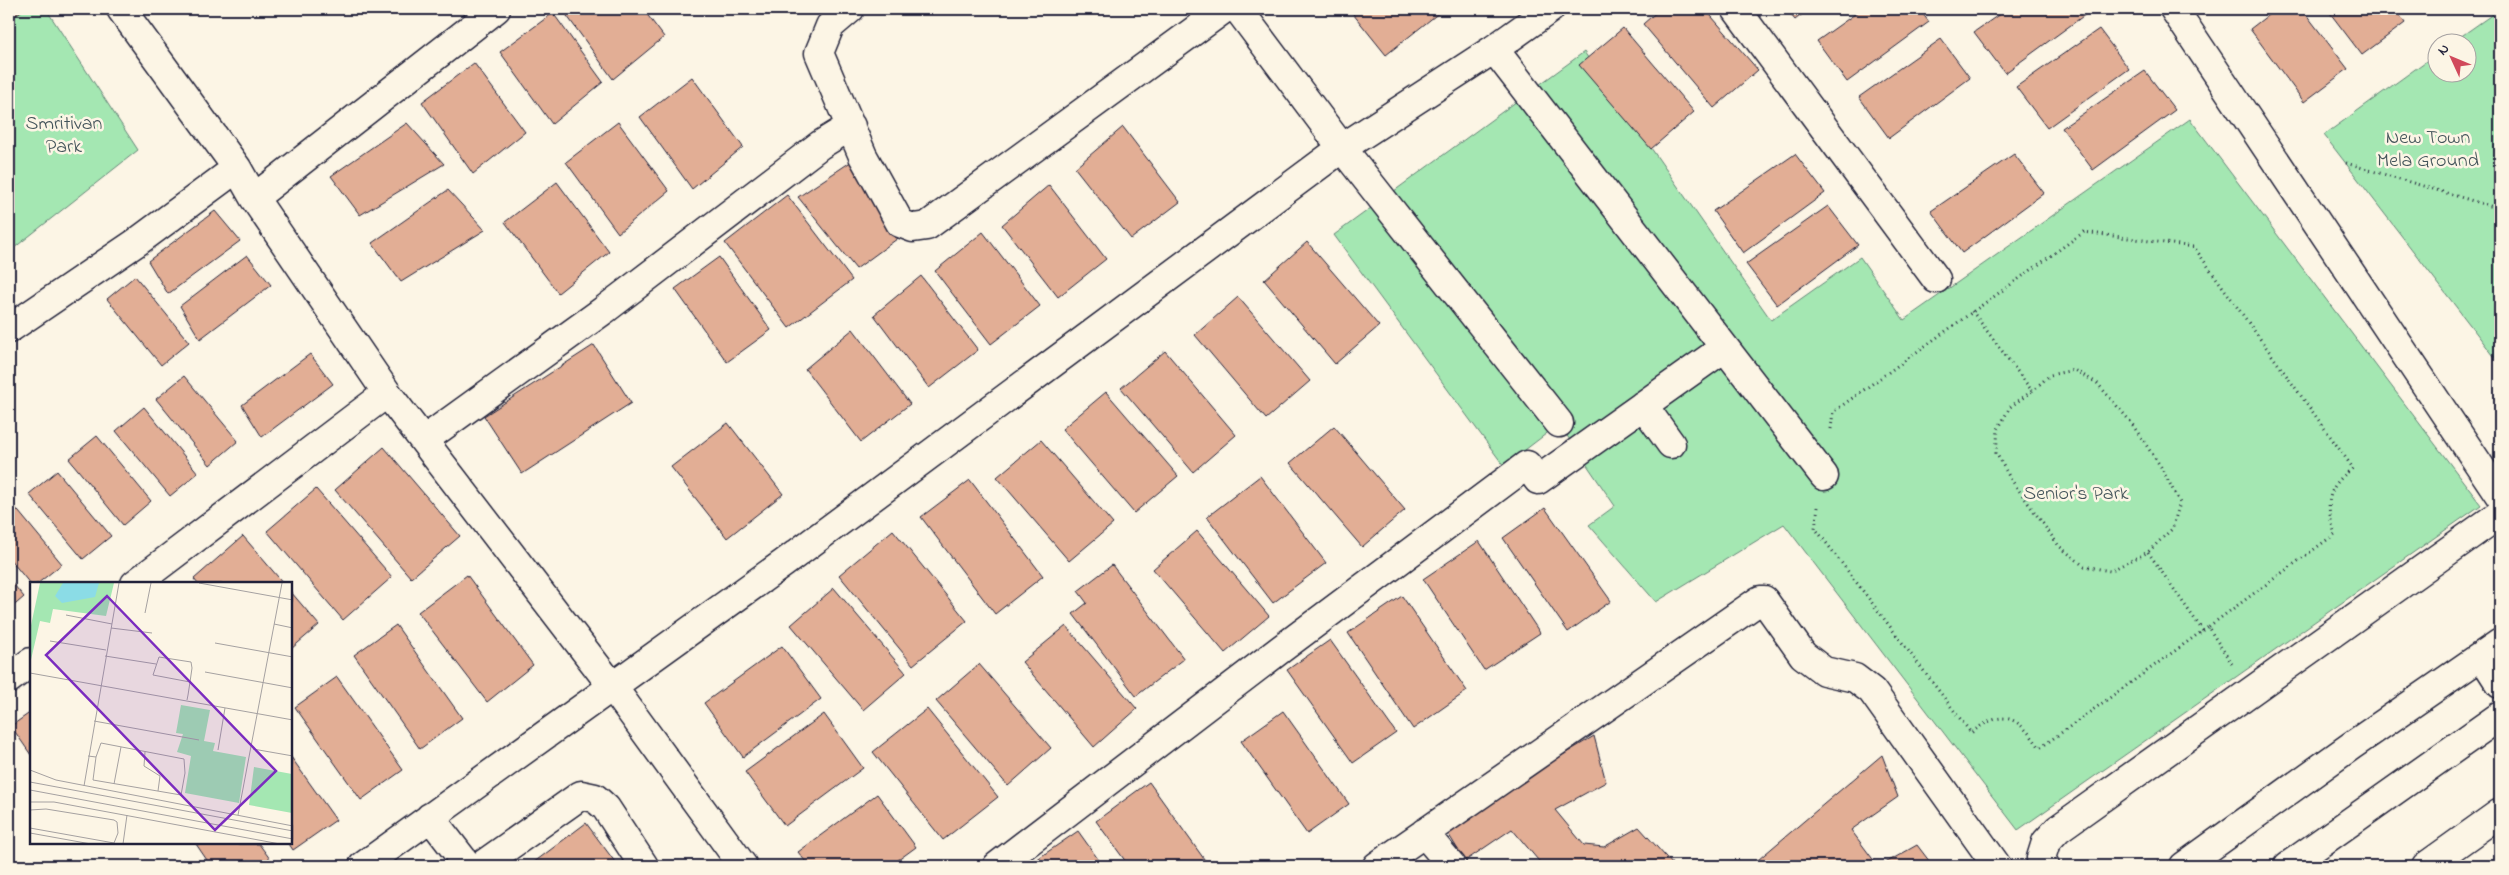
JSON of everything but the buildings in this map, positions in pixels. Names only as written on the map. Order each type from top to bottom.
[{"type":"street","points":[[121,9],[237,168],[254,198],[387,393],[612,686],[743,866]]},
{"type":"street","points":[[254,198],[496,9]]},
{"type":"street","points":[[850,9],[830,26],[819,53],[863,156],[900,222],[913,228],[927,226],[1224,9]]},
{"type":"street","points":[[1238,9],[1342,148],[1559,423]]},
{"type":"street","points":[[363,866],[792,557],[1342,148],[1494,49],[1550,9]]},
{"type":"street","points":[[1736,9],[1936,279]]},
{"type":"street","points":[[2176,9],[2500,496]]},
{"type":"street","points":[[1494,49],[1824,476]]},
{"type":"street","points":[[424,440],[604,310],[820,145],[850,126]]},
{"type":"street","points":[[9,329],[137,242],[237,168]]},
{"type":"street","points":[[997,866],[1281,648],[1527,465],[1538,480],[1724,348]]},
{"type":"street","points":[[138,582],[387,393]]},
{"type":"street","points":[[1643,406],[1671,444]]},
{"type":"street","points":[[2045,866],[2041,858],[2046,842],[2058,829],[2500,514]]},
{"type":"street","points":[[1377,866],[1760,600],[1764,600],[1803,656],[1824,671],[1855,678],[1872,691],[1997,866]]},
{"type":"street","points":[[2184,866],[2351,746],[2491,650],[2500,684]]},
{"type":"street","points":[[9,679],[30,663]]},
{"type":"street","points":[[2288,866],[2500,716]]},
{"type":"street","points":[[481,866],[581,796],[595,798],[606,808],[644,866]]},
{"type":"street","points":[[2426,866],[2500,813]]},
{"type":"street","points":[[430,817],[468,866]]},
{"type":"street","points":[[1424,833],[1452,866]]},
{"type":"path","points":[[2346,163],[2500,209]]},
{"type":"path","points":[[2084,232],[2194,247],[2354,468],[2342,476],[2328,498],[2330,518],[2335,534],[2040,748],[2025,727],[2013,719],[1998,718],[1984,723],[1971,733],[1815,528],[1833,412],[1972,311],[2084,232]]},
{"type":"path","points":[[1972,311],[2032,391]]},
{"type":"path","points":[[2074,370],[2097,383],[2130,421],[2161,467],[2180,503],[2172,529],[2148,552],[2110,571],[2084,566],[2059,546],[2010,478],[1996,453],[1998,429],[2010,407],[2032,391],[2050,375],[2074,370]]},
{"type":"path","points":[[2148,552],[2203,630]]},
{"type":"path","points":[[2208,627],[2250,692]]},
{"type":"green space","name":"Smritivan Park","points":[[9,9],[46,9],[138,150],[9,252]]},
{"type":"green space","name":"New Town Mela Ground","points":[[2500,9],[2500,364],[2324,135],[2426,61],[2426,82],[2476,82],[2476,32],[2467,32]]},
{"type":"green space","name":"Senior's Park","points":[[1584,52],[1771,320],[1860,257],[1904,320],[2190,119],[2481,505],[2018,830],[1784,524],[1656,602],[1589,525],[1615,506],[1559,424],[1504,466],[1334,235]]}]
